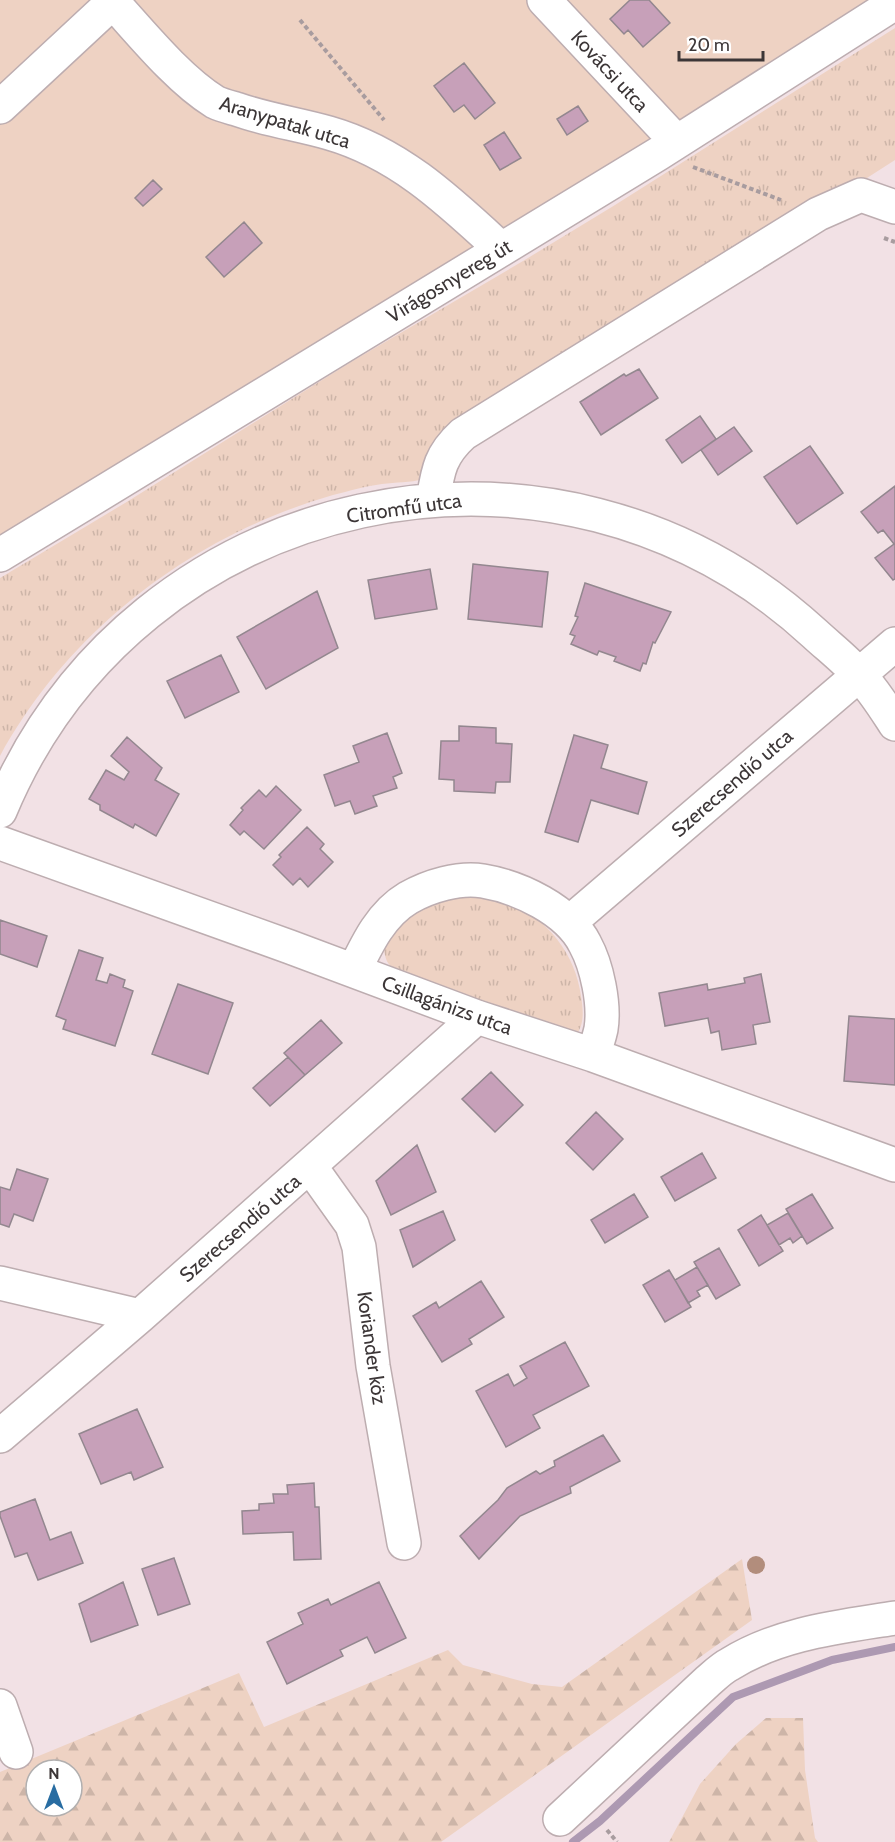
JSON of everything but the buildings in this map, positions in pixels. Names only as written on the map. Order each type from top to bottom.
[{"type":"street","points":[[0,107],[112,1]]},
{"type":"street","name":"Aranypatak utca","points":[[112,1],[186,81],[216,103],[250,114],[330,133],[367,147],[401,166],[441,194],[501,249]]},
{"type":"street","name":"Kovácsi utca","points":[[546,1],[667,148]]},
{"type":"street","name":"Virágosnyereg út","points":[[0,555],[667,148],[895,3]]},
{"type":"street","points":[[433,500],[438,469],[452,444],[463,434],[818,214],[861,195],[895,207]]},
{"type":"street","name":"Citromfű utca","points":[[0,811],[13,781],[42,730],[76,684],[116,641],[160,603],[236,555],[286,532],[353,513],[433,500],[473,499],[551,504],[593,513],[698,552],[766,592],[800,620],[859,675],[895,724]]},
{"type":"street","name":"Szerecsendió utca","points":[[570,922],[895,644]]},
{"type":"street","name":"Csillagánizs utca","points":[[0,843],[477,1017],[593,1055],[895,1165]]},
{"type":"street","points":[[354,971],[367,943],[383,920],[406,899],[429,888],[453,882],[482,881],[518,891],[540,902],[570,922],[585,943],[594,966],[601,995],[601,1027],[593,1055]]},
{"type":"street","name":"Szerecsendió utca","points":[[0,1436],[140,1316],[477,1017]]},
{"type":"street","name":"Koriander köz","points":[[310,1166],[352,1225],[359,1247],[373,1366],[400,1545]]},
{"type":"street","points":[[0,1282],[140,1316]]},
{"type":"street","points":[[560,1819],[728,1665],[750,1653],[791,1637],[895,1618]]},
{"type":"street","points":[[0,1706],[16,1752]]},
{"type":"path","points":[[300,20],[384,120],[401,166]]},
{"type":"path","points":[[667,148],[818,214]]},
{"type":"path","points":[[884,238],[895,242]]},
{"type":"path","points":[[607,1830],[618,1842]]},
{"type":"green space","points":[[0,0],[878,0],[0,538]]},
{"type":"green space","points":[[895,28],[895,160],[423,479],[358,489],[282,512],[232,535],[185,561],[141,592],[99,628],[62,667],[29,710],[0,756],[0,578],[351,362],[615,205]]},
{"type":"green space","points":[[456,896],[484,896],[510,903],[540,921],[552,933],[563,947],[577,979],[583,1016],[576,1035],[397,971],[389,964],[384,948],[407,912]]},
{"type":"green space","points":[[742,1559],[752,1620],[441,1842],[0,1842],[0,1772],[24,1762],[24,1818],[84,1818],[84,1758],[34,1758],[239,1673],[264,1727],[448,1650],[463,1665],[532,1684],[562,1687]]},
{"type":"green space","points":[[766,1718],[803,1718],[805,1770],[815,1838],[818,1842],[669,1842],[700,1784],[736,1744]]},
{"type":"waterway","points":[[573,1842],[600,1821],[733,1697],[832,1660],[895,1647]]}]
